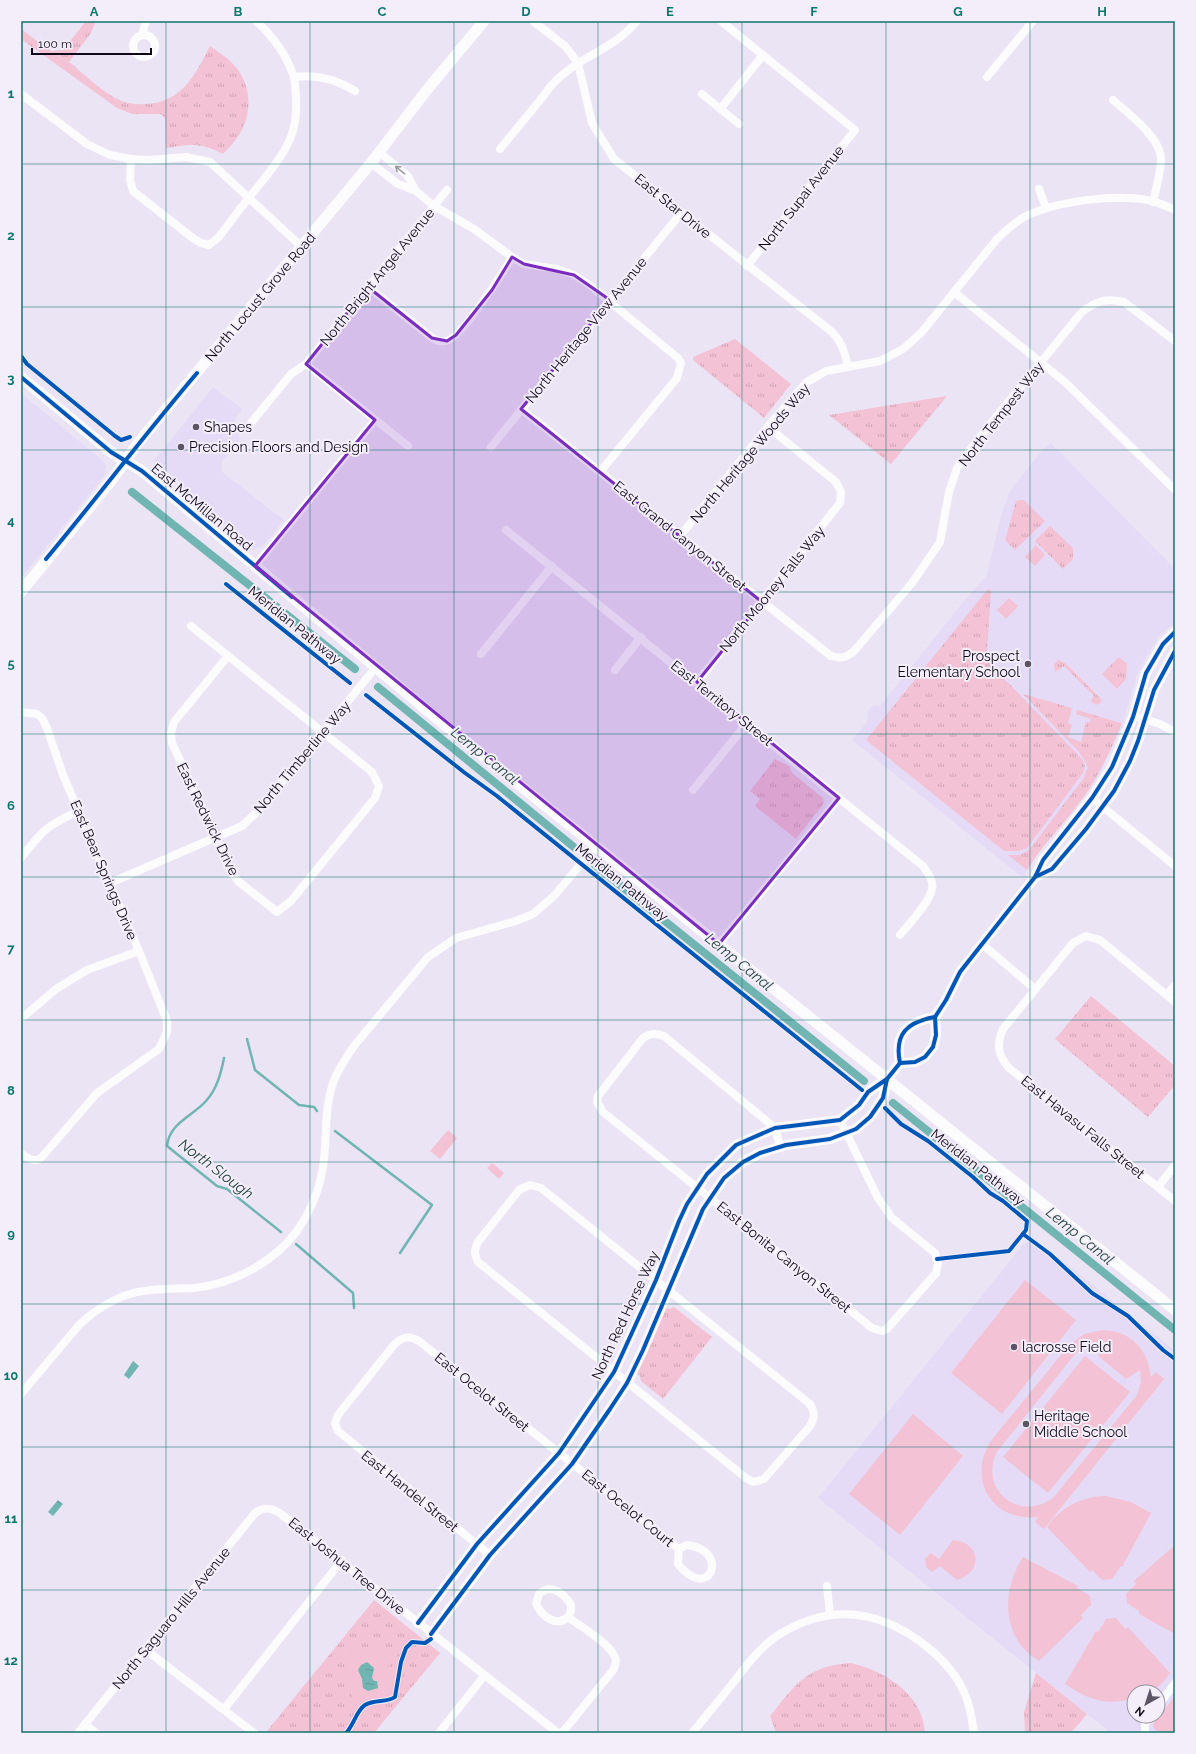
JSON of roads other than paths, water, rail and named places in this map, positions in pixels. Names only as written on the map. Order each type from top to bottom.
[{"type":"main road","name":"North Locust Grove Road","points":[[21,592],[114,477],[125,460],[380,152],[426,91],[484,21]]},
{"type":"main road","name":"East McMillan Road","points":[[21,377],[111,452],[142,471],[376,667],[596,846],[1175,1310]]},
{"type":"street","points":[[142,35],[146,21]]},
{"type":"street","points":[[131,160],[130,180],[135,192],[194,240],[209,245],[218,237],[279,162],[291,138],[297,113],[294,77],[286,57],[278,44],[256,21]]},
{"type":"street","name":"East Star Drive","points":[[533,21],[565,46],[578,63],[583,80],[586,106],[592,123],[608,151],[620,164],[838,338],[845,351],[848,367]]},
{"type":"street","points":[[500,149],[560,76],[578,63],[598,53],[613,43],[626,33],[637,21]]},
{"type":"street","points":[[720,21],[763,56],[721,108]]},
{"type":"street","points":[[987,78],[1033,21]]},
{"type":"street","name":"North Supai Avenue","points":[[747,266],[855,130],[763,56]]},
{"type":"street","points":[[294,77],[306,75],[333,80],[355,92]]},
{"type":"street","points":[[21,94],[87,144],[110,155],[131,160],[186,157],[198,158],[210,162],[302,246]]},
{"type":"street","points":[[702,94],[740,124]]},
{"type":"street","points":[[1113,100],[1152,137],[1158,147],[1161,158],[1153,202]]},
{"type":"street","points":[[380,152],[407,175],[416,191]]},
{"type":"street","points":[[371,163],[398,184],[416,191],[434,206],[474,229],[524,264],[557,269],[574,275],[610,300],[674,353],[681,363],[677,378],[600,472]]},
{"type":"street","points":[[1039,189],[1046,208]]},
{"type":"street","name":"North Bright Angel Avenue","points":[[251,423],[291,374],[306,364],[447,190]]},
{"type":"street","name":"North Heritage Woods Way","points":[[680,536],[768,427],[807,382],[826,371],[880,360],[903,349],[921,333],[1008,228],[1025,217],[1046,208],[1086,201],[1123,198],[1153,202],[1175,210]]},
{"type":"street","name":"North Heritage View Avenue","points":[[491,447],[681,213]]},
{"type":"street","points":[[368,287],[432,338],[441,342],[447,341],[456,335],[492,290],[512,257]]},
{"type":"street","points":[[954,292],[1041,362],[1077,394],[1175,490]]},
{"type":"street","name":"North Tempest Way","points":[[839,659],[847,658],[855,650],[912,584],[931,558],[940,542],[949,492],[958,468],[1081,313],[1091,305],[1106,300],[1124,302],[1175,342]]},
{"type":"street","points":[[306,364],[408,446]]},
{"type":"street","name":"East Grand Canyon Street","points":[[521,409],[830,656],[839,659]]},
{"type":"street","points":[[255,566],[375,420]]},
{"type":"street","name":"North Mooney Falls Way","points":[[697,682],[838,506],[841,492],[836,482],[768,427]]},
{"type":"street","name":"East Territory Street","points":[[506,530],[697,682],[923,866],[932,882],[932,889],[928,898],[900,935]]},
{"type":"street","points":[[481,654],[552,566]]},
{"type":"street","points":[[191,626],[322,732]]},
{"type":"street","points":[[935,1017],[914,1023],[902,1034],[898,1048],[900,1064],[914,1062],[925,1057],[933,1047],[936,1035],[935,1017],[946,1000],[960,972],[1035,877],[1043,860],[1092,798],[1112,767],[1133,717],[1146,673],[1163,644],[1175,632]]},
{"type":"street","points":[[615,670],[641,637]]},
{"type":"street","points":[[1035,877],[1052,869],[1103,807],[1130,761],[1154,690],[1175,651]]},
{"type":"street","name":"East Redwick Drive","points":[[228,656],[174,722],[171,733],[172,744],[231,871],[238,881],[277,912],[291,901],[375,798],[379,786],[372,772],[322,732]]},
{"type":"street","name":"North Timberline Way","points":[[110,883],[242,826],[259,810],[376,667]]},
{"type":"street","name":"East Bear Springs Drive","points":[[21,1153],[30,1160],[37,1161],[46,1153],[97,1092],[159,1049],[167,1032],[167,1021],[139,951],[63,775],[47,728],[42,718],[37,714],[24,712]]},
{"type":"street","points":[[1133,717],[1160,724],[1175,732]]},
{"type":"street","points":[[693,790],[747,723]]},
{"type":"street","points":[[718,944],[839,798]]},
{"type":"street","points":[[1092,798],[1175,866]]},
{"type":"street","points":[[21,858],[42,831],[51,824],[79,811]]},
{"type":"street","points":[[21,1394],[79,1324],[111,1301],[144,1291],[195,1288],[229,1280],[257,1267],[285,1244],[302,1223],[317,1190],[322,1173],[326,1119],[333,1084],[344,1061],[354,1046],[428,957],[456,938],[516,921],[533,914],[554,896],[596,846]]},
{"type":"street","points":[[982,944],[1035,989],[1073,943],[1086,936],[1100,940],[1175,1002]]},
{"type":"street","points":[[21,1019],[56,989],[88,970],[139,951]]},
{"type":"street","points":[[1167,995],[1175,985]]},
{"type":"street","name":"East Havasu Falls Street","points":[[1035,989],[1003,1029],[999,1039],[998,1049],[1002,1059],[1009,1068],[1175,1201]]},
{"type":"street","name":"East Bonita Canyon Street","points":[[775,1128],[664,1036],[653,1033],[648,1035],[639,1044],[600,1092],[597,1102],[603,1112],[709,1198],[872,1328],[882,1331],[892,1325],[936,1273],[938,1263],[935,1253],[892,1218],[878,1198],[846,1134]]},
{"type":"street","name":"North Red Horse Way","points":[[418,1623],[477,1544],[559,1453],[614,1372],[656,1280],[679,1221],[697,1188],[718,1162],[736,1145],[775,1128],[840,1120],[859,1105],[868,1092],[887,1079],[900,1064]]},
{"type":"street","name":"North Red Horse Way","points":[[431,1634],[490,1554],[572,1464],[627,1383],[643,1350],[709,1198],[724,1178],[743,1162],[760,1152],[780,1146],[830,1139],[846,1134],[863,1123],[875,1112],[883,1098],[887,1079]]},
{"type":"street","points":[[840,1120],[846,1134]]},
{"type":"street","points":[[775,1128],[780,1146]]},
{"type":"street","points":[[1158,1187],[1175,1166]]},
{"type":"street","points":[[530,1185],[541,1188],[656,1280],[810,1404],[814,1411],[814,1418],[810,1426],[770,1474],[759,1481],[753,1482],[746,1478],[485,1269],[474,1256],[478,1242],[519,1190],[530,1185]]},
{"type":"street","name":"East Ocelot Street","points":[[335,1423],[338,1415],[393,1346],[402,1338],[411,1337],[419,1341],[559,1453]]},
{"type":"street","name":"East Handel Street","points":[[335,1423],[340,1435],[490,1554]]},
{"type":"street","name":"East Ocelot Court","points":[[559,1453],[679,1549]]},
{"type":"street","name":"East Joshua Tree Drive","points":[[266,1508],[274,1509],[282,1514],[342,1560],[431,1634],[558,1733]]},
{"type":"street","name":"North Saguaro Hills Avenue","points":[[78,1733],[255,1513],[266,1508]]},
{"type":"street","name":"East Ocelot Court","points":[[687,1545],[699,1548],[710,1557],[713,1565],[712,1571],[706,1577],[699,1579],[692,1577],[678,1564],[679,1549],[687,1545]]},
{"type":"street","points":[[224,1709],[342,1560]]},
{"type":"street","points":[[827,1586],[830,1615]]},
{"type":"street","points":[[547,1589],[557,1591],[571,1605],[571,1611],[568,1617],[557,1622],[539,1611],[536,1604],[539,1594],[547,1589]]},
{"type":"street","points":[[692,1733],[767,1643],[797,1624],[830,1615],[848,1614],[878,1619],[911,1635],[931,1650],[950,1669],[964,1692],[974,1733]]},
{"type":"street","points":[[562,1733],[614,1669],[616,1662],[609,1649],[568,1617]]},
{"type":"street","points":[[146,1650],[254,1733]]},
{"type":"street","points":[[439,1733],[484,1676]]},
{"type":"street","points":[[1166,1695],[1175,1683]]},
{"type":"street","points":[[85,1724],[96,1733]]},
{"type":"water","points":[[133,1361],[139,1366],[129,1379],[124,1375]]},
{"type":"water","points":[[58,1500],[63,1504],[53,1516],[48,1512]]},
{"type":"water","points":[[367,1662],[374,1668],[372,1678],[374,1681],[377,1681],[378,1688],[368,1691],[363,1688],[362,1679],[358,1670],[361,1665]]},
{"type":"waterway","name":"Lemp Canal","points":[[132,492],[355,669]]},
{"type":"waterway","name":"Lemp Canal","points":[[378,687],[575,848]]},
{"type":"waterway","name":"Lemp Canal","points":[[595,865],[864,1081]]},
{"type":"waterway","name":"North Slough","points":[[247,1039],[255,1070],[299,1105],[314,1107],[317,1111]]},
{"type":"waterway","name":"North Slough","points":[[224,1058],[218,1081],[210,1096],[201,1106],[182,1120],[172,1131],[167,1146],[217,1186],[227,1189],[281,1232]]},
{"type":"waterway","name":"Lemp Canal","points":[[893,1103],[1175,1330]]},
{"type":"waterway","name":"North Slough","points":[[335,1131],[432,1205],[400,1253]]},
{"type":"waterway","name":"North Slough","points":[[296,1244],[353,1293],[354,1308]]},
{"type":"place","name":"Shapes","points":[[196,427]]},
{"type":"place","name":"Precision Floors and Design","points":[[181,447]]},
{"type":"place","name":"Prospect Elementary School","points":[[1028,664]]},
{"type":"place","name":"lacrosse Field","points":[[1014,1347]]},
{"type":"place","name":"Heritage Middle School","points":[[1026,1424]]}]
